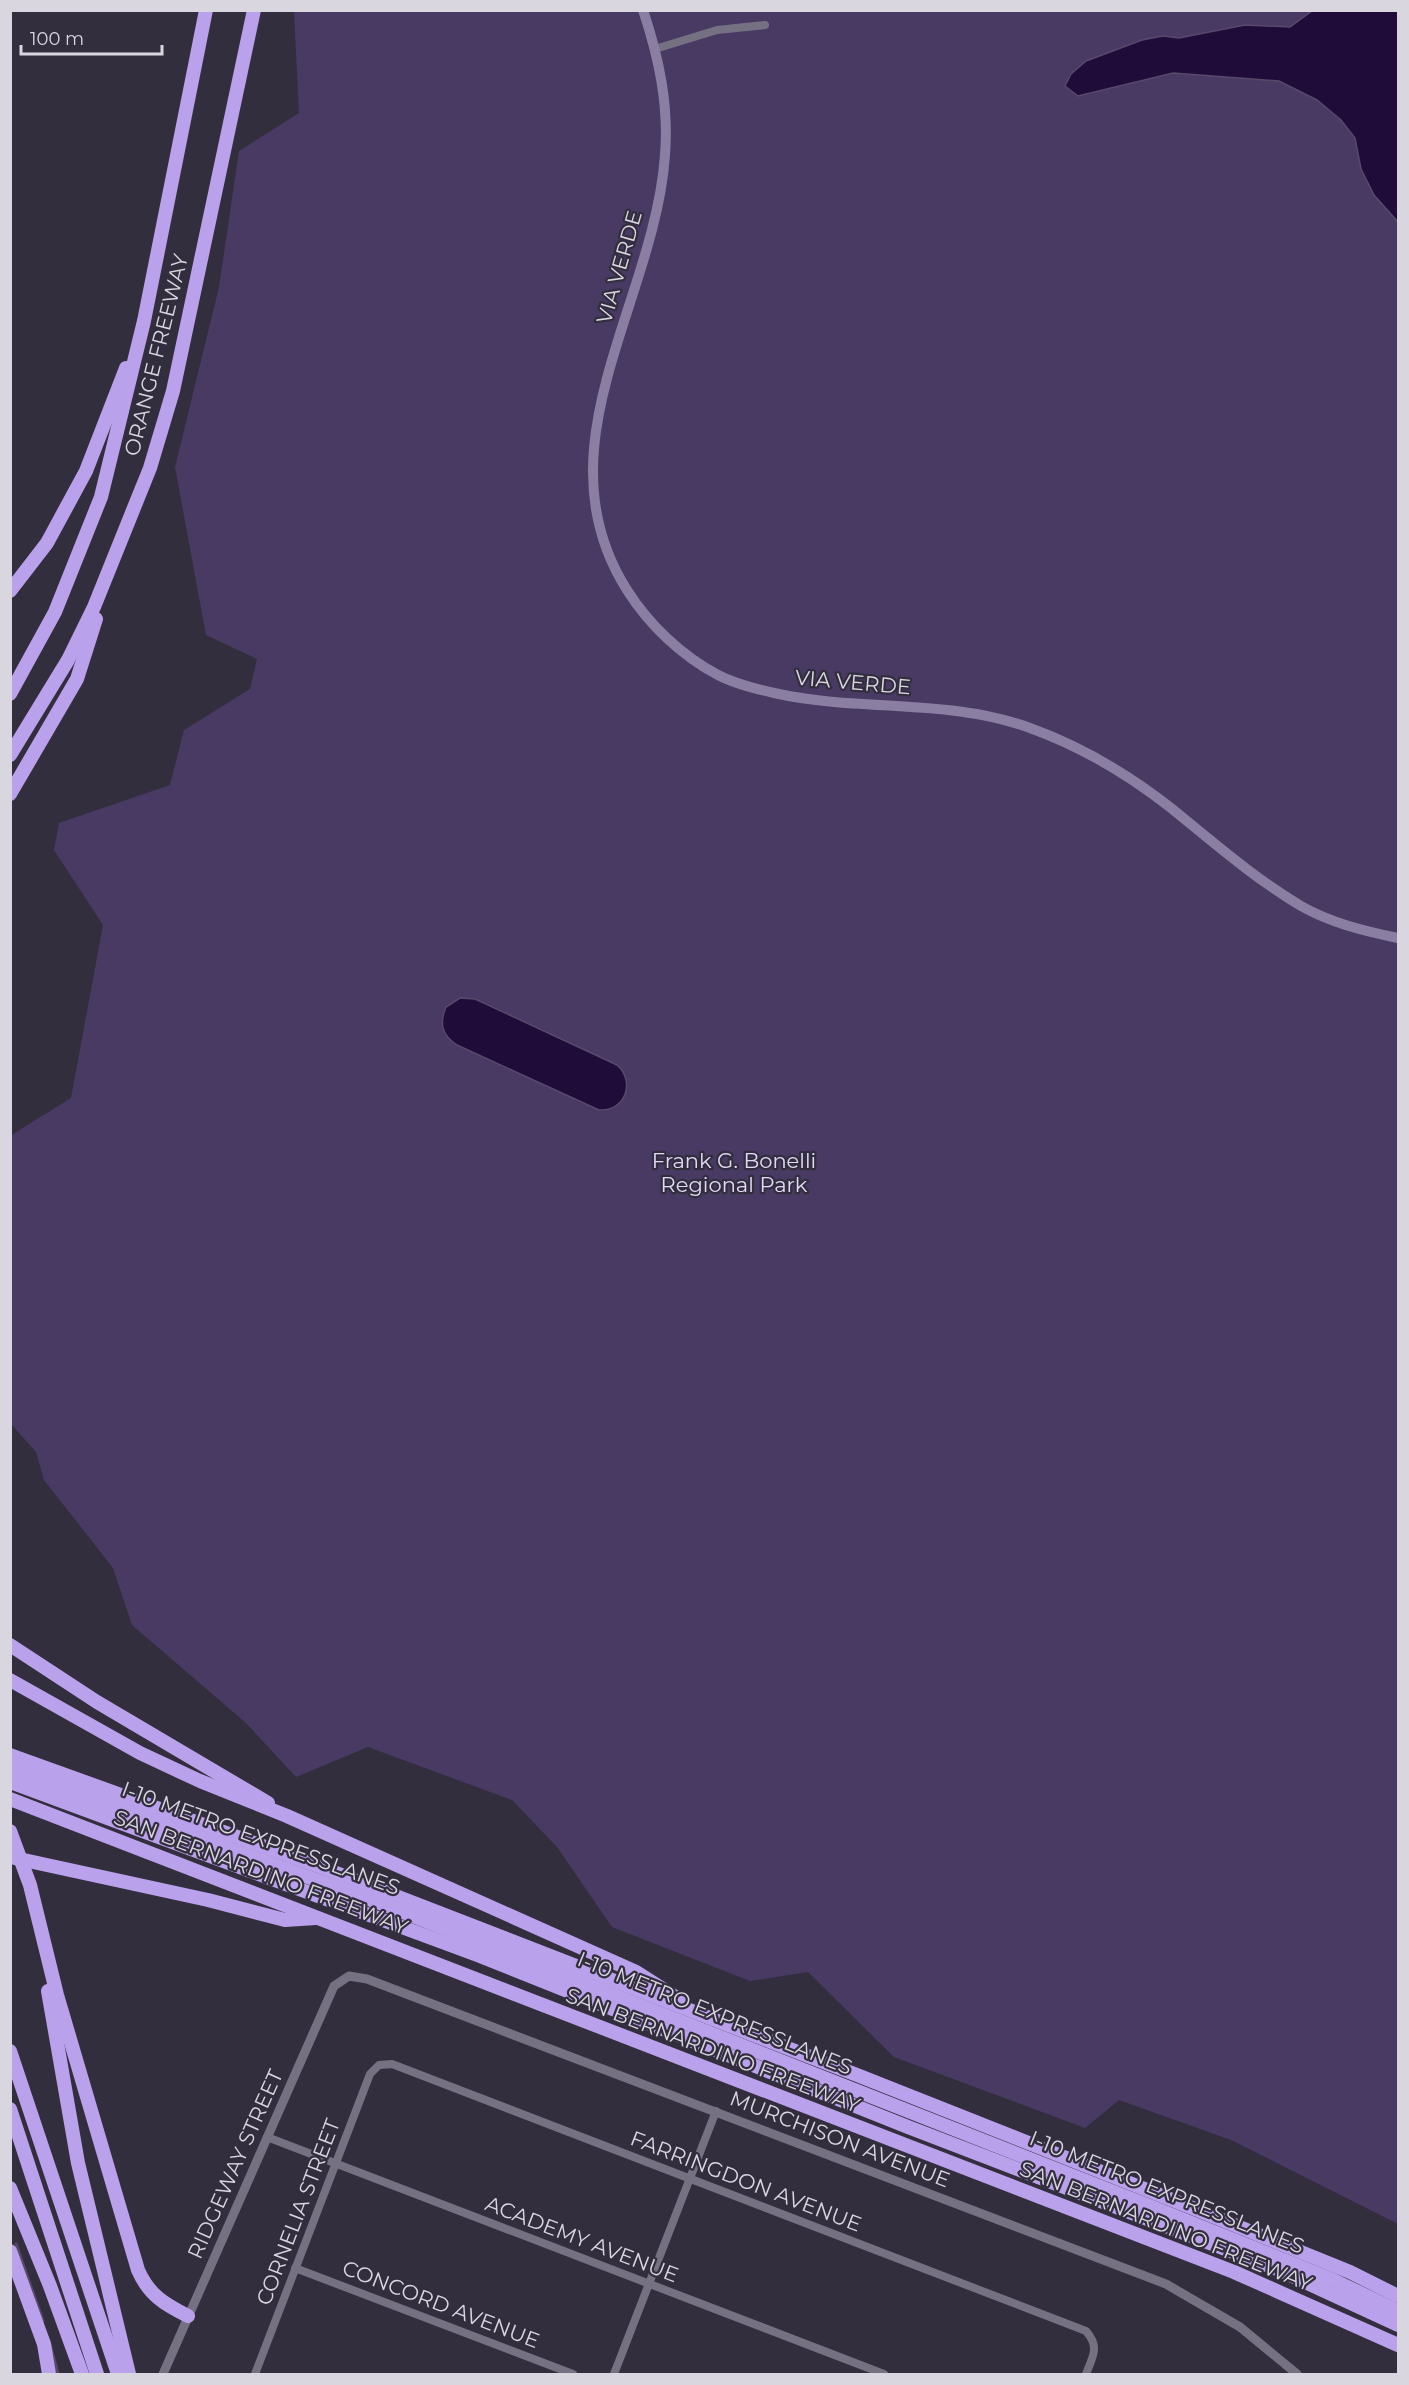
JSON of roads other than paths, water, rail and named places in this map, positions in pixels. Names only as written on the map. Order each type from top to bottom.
[{"type":"highway","name":"ORANGE FREEWAY","points":[[10,694],[55,612],[101,497],[144,321],[206,10]]},
{"type":"highway","name":"ORANGE FREEWAY","points":[[10,755],[68,660],[119,548],[150,468],[173,392],[254,10]]},
{"type":"highway","points":[[10,591],[47,543],[86,471],[144,321]]},
{"type":"highway","points":[[10,794],[76,679],[119,548]]},
{"type":"highway","points":[[10,1645],[97,1702],[251,1792],[287,1816]]},
{"type":"highway","points":[[10,1680],[140,1753],[200,1781],[287,1816],[636,1972],[708,2018]]},
{"type":"highway","name":"SAN BERNARDINO FREEWAY","points":[[10,1755],[326,1869],[1086,2164],[1350,2272],[1398,2296]]},
{"type":"highway","name":"I-10 METRO EXPRESSLANES","points":[[10,1769],[385,1905],[1333,2280],[1398,2311]]},
{"type":"highway","name":"I-10 METRO EXPRESSLANES","points":[[10,1782],[480,1956],[898,2123],[1277,2269],[1398,2325]]},
{"type":"highway","name":"SAN BERNARDINO FREEWAY","points":[[10,1799],[1234,2272],[1398,2345]]},
{"type":"highway","points":[[10,1831],[34,1900],[45,1953],[138,2270],[146,2287],[160,2301],[188,2316]]},
{"type":"highway","points":[[10,1857],[208,1900],[285,1920],[321,1918]]},
{"type":"highway","points":[[45,1953],[46,1984],[78,2163],[125,2374]]},
{"type":"highway","points":[[10,2051],[125,2374]]},
{"type":"highway","points":[[10,2109],[97,2374]]},
{"type":"highway","points":[[10,2188],[50,2286],[82,2374]]},
{"type":"highway","points":[[10,2251],[44,2344],[49,2374]]},
{"type":"main road","name":"VIA VERDE","points":[[643,10],[655,49],[666,117],[665,158],[653,226],[608,370],[594,437],[592,466],[596,510],[608,552],[620,579],[651,622],[688,656],[719,676],[764,691],[815,702],[947,708],[1027,727],[1068,744],[1117,771],[1167,805],[1257,877],[1303,907],[1350,928],[1398,938]]},
{"type":"street","points":[[655,49],[717,30],[765,25]]},
{"type":"street","name":"RIDGEWAY STREET","points":[[163,2374],[334,1986],[350,1976]]},
{"type":"street","name":"MURCHISON AVENUE","points":[[350,1976],[367,1979],[1166,2284],[1240,2327],[1297,2374]]},
{"type":"street","name":"FARRINGDON AVENUE","points":[[379,2065],[392,2064],[1086,2331],[1095,2341],[1095,2351],[1086,2374]]},
{"type":"street","name":"CORNELIA STREET","points":[[257,2374],[370,2074],[379,2065]]},
{"type":"street","points":[[614,2374],[716,2111]]},
{"type":"street","name":"ACADEMY AVENUE","points":[[267,2137],[884,2374]]},
{"type":"street","name":"CONCORD AVENUE","points":[[296,2268],[573,2374]]},
{"type":"waterway","points":[[16,2244],[43,2321]]},
{"type":"waterway","points":[[50,2344],[58,2374]]},
{"type":"park label","name":"Frank G. Bonelli Regional Park","points":[[734,1172]]}]
